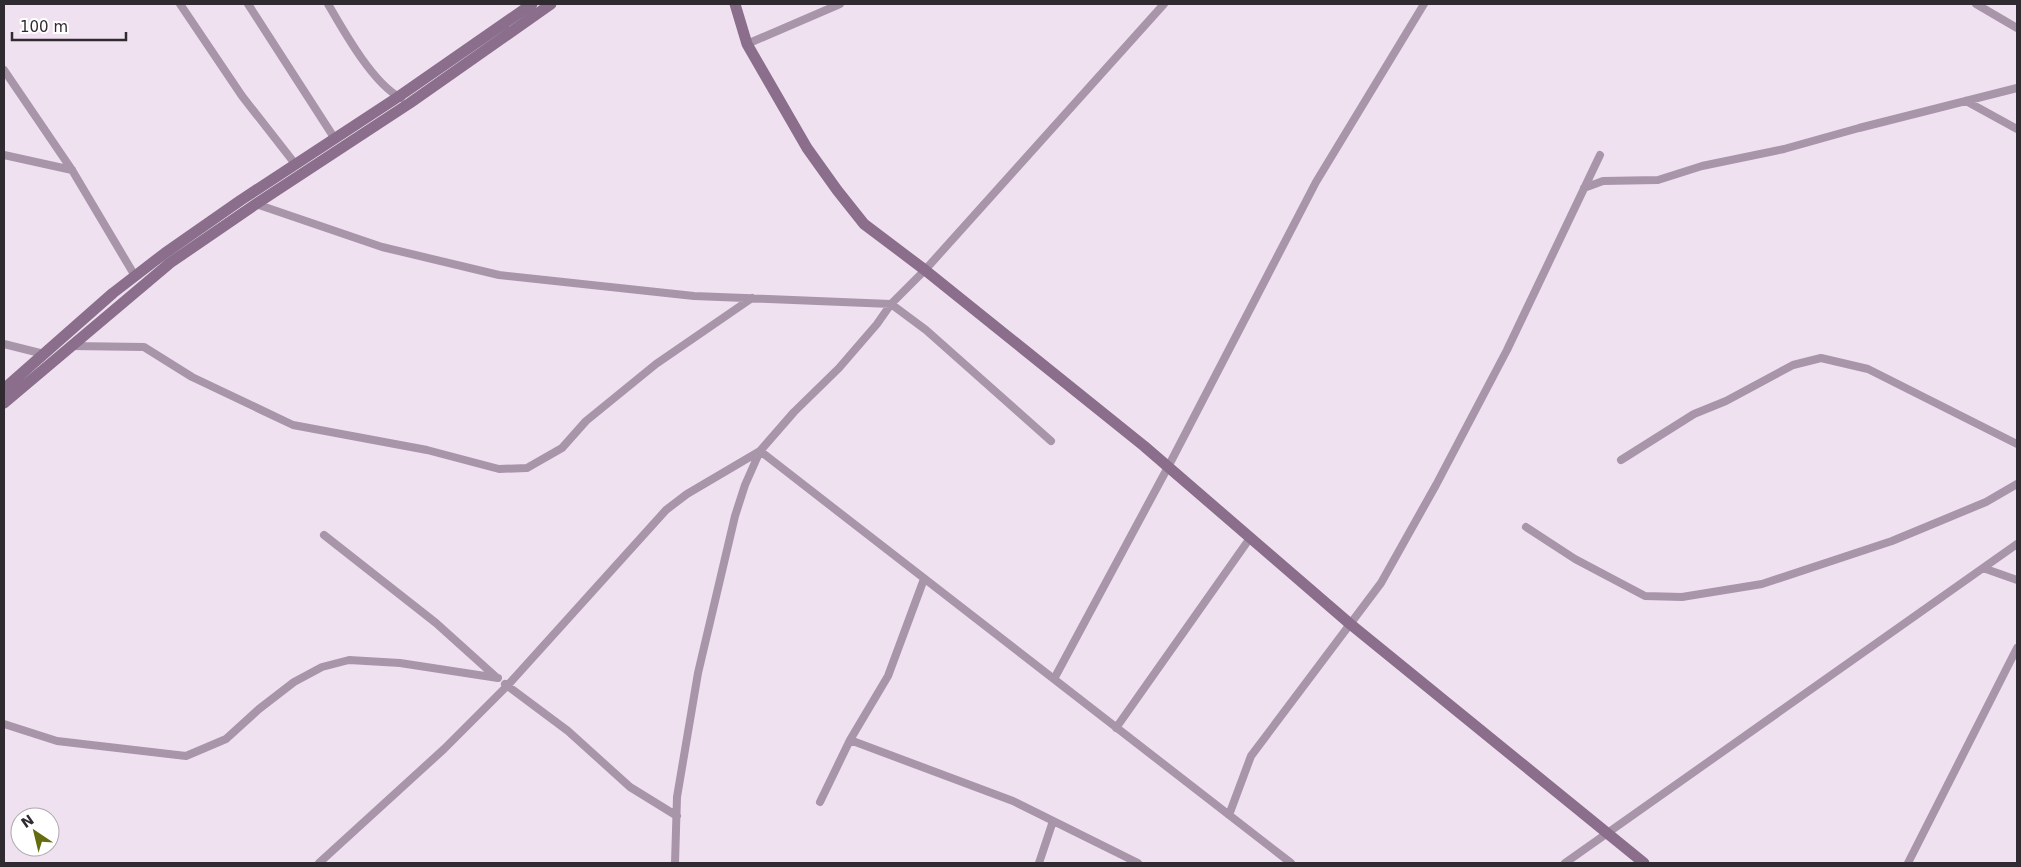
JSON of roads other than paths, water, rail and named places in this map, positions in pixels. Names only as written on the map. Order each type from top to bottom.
[{"type":"main road","points":[[4,389],[135,276],[241,200],[398,97],[532,4]]},
{"type":"main road","points":[[4,403],[170,263],[410,103],[551,4]]},
{"type":"main road","points":[[735,4],[747,44],[807,148],[864,224],[925,270],[1168,467],[1349,623],[1644,863]]},
{"type":"street","points":[[180,4],[242,96],[296,164]]},
{"type":"street","points":[[248,4],[334,139]]},
{"type":"street","points":[[328,4],[351,44],[379,79],[398,97],[410,103]]},
{"type":"street","points":[[747,44],[838,4]]},
{"type":"street","points":[[319,863],[444,749],[507,686],[666,510],[687,494],[760,451],[794,412],[839,368],[878,324],[891,304],[925,270],[1164,4]]},
{"type":"street","points":[[1054,679],[1168,467],[1316,182],[1424,4]]},
{"type":"street","points":[[1976,4],[2017,28]]},
{"type":"street","points":[[4,70],[72,170],[135,276]]},
{"type":"street","points":[[1584,188],[1603,181],[1658,180],[1702,166],[1784,149],[2017,88]]},
{"type":"street","points":[[1966,101],[2017,129]]},
{"type":"street","points":[[4,155],[72,170]]},
{"type":"street","points":[[1229,815],[1251,756],[1349,623],[1381,583],[1436,485],[1507,350],[1600,155]]},
{"type":"street","points":[[256,204],[382,247],[498,275],[694,296],[891,304],[926,330],[1051,441]]},
{"type":"street","points":[[71,346],[144,347],[192,377],[293,425],[427,450],[499,469],[527,468],[562,448],[586,421],[656,364],[752,298]]},
{"type":"street","points":[[4,344],[44,354]]},
{"type":"street","points":[[1621,460],[1694,414],[1726,401],[1793,365],[1821,358],[1868,369],[2017,444]]},
{"type":"street","points":[[760,451],[1291,863]]},
{"type":"street","points":[[676,863],[678,797],[700,664],[735,516],[760,451]]},
{"type":"street","points":[[1526,527],[1575,559],[1645,596],[1682,597],[1762,584],[1892,541],[1986,502],[2017,484]]},
{"type":"street","points":[[324,535],[436,623],[507,686],[568,731],[630,787],[677,816]]},
{"type":"street","points":[[1116,728],[1250,538]]},
{"type":"street","points":[[1565,863],[2017,544]]},
{"type":"street","points":[[1983,568],[2017,580]]},
{"type":"street","points":[[820,802],[850,740],[888,676],[924,579]]},
{"type":"street","points":[[1908,863],[2017,648]]},
{"type":"street","points":[[4,724],[57,741],[186,756],[226,739],[259,709],[294,682],[322,668],[349,660],[400,663],[498,678]]},
{"type":"street","points":[[850,740],[1014,801],[1138,863]]},
{"type":"street","points":[[1039,863],[1053,820]]}]
